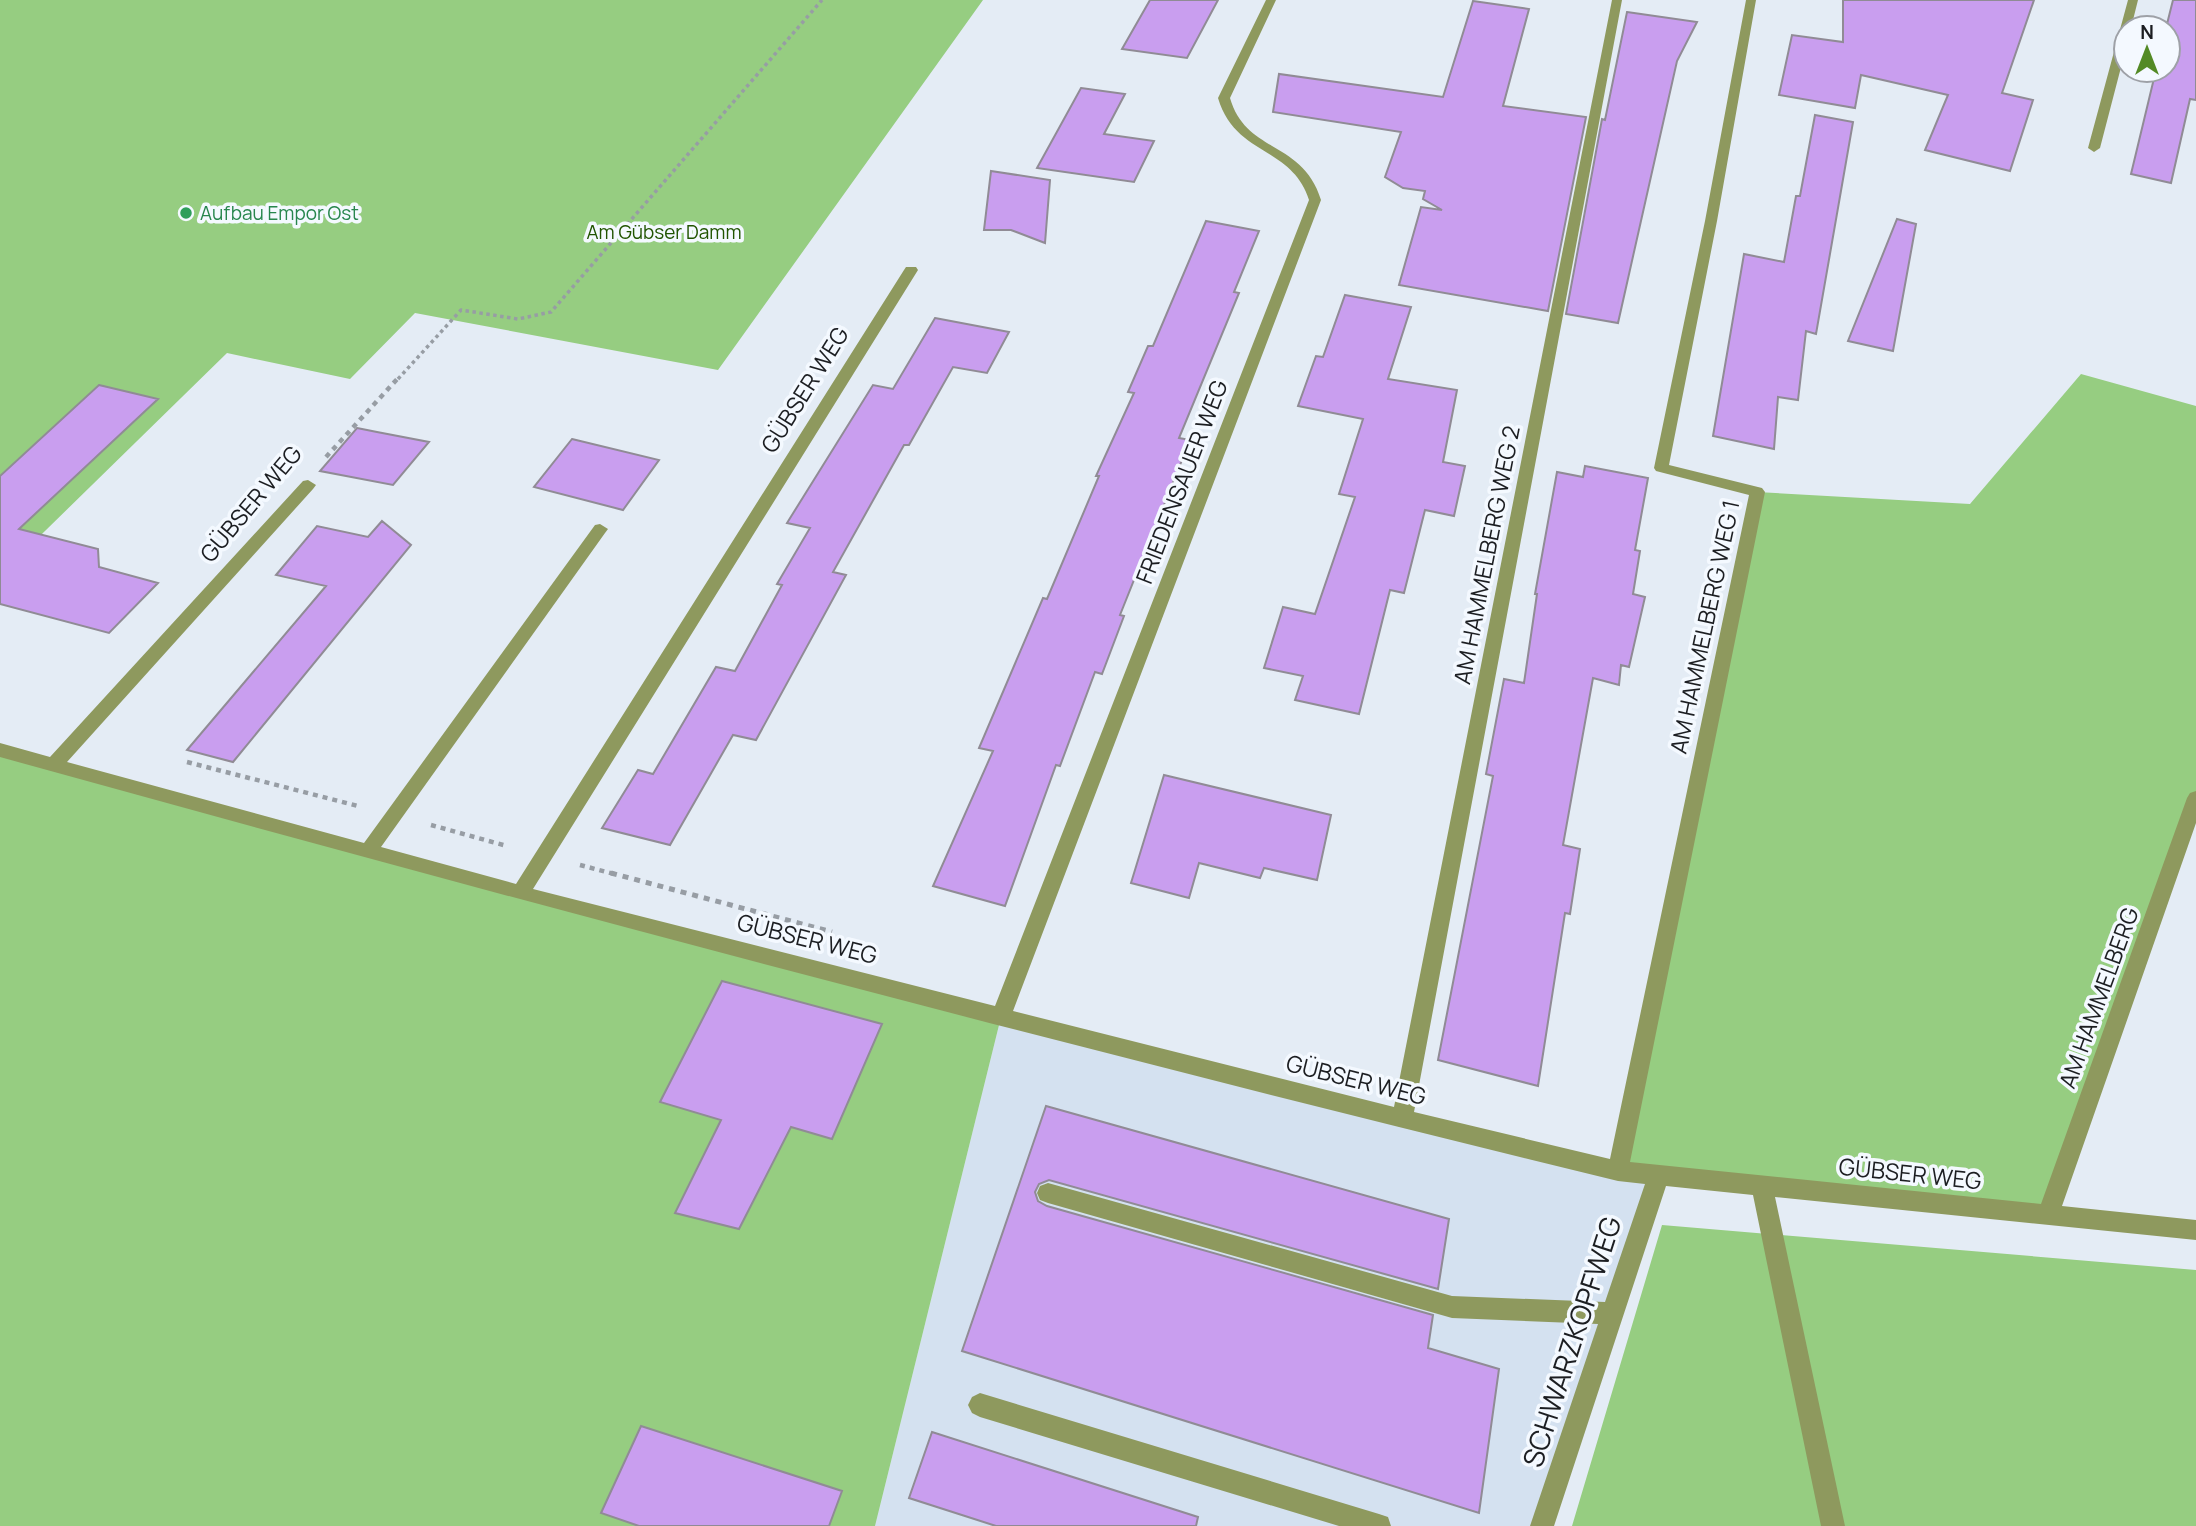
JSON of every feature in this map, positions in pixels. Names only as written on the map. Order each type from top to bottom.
[{"type":"street","name":"FRIEDENSAUER WEG","points":[[1001,1017],[1315,200],[1313,185],[1303,171],[1236,128],[1224,107],[1224,98],[1271,0]]},
{"type":"street","name":"AM HAMMELBERG WEG 2","points":[[1402,1119],[1617,0]]},
{"type":"street","name":"AM HAMMELBERG WEG 1","points":[[1618,1171],[1757,492],[1661,468],[1711,221],[1751,0]]},
{"type":"street","points":[[2094,148],[2133,0]]},
{"type":"street","name":"GÜBSER WEG","points":[[520,893],[911,270]]},
{"type":"street","name":"GÜBSER WEG","points":[[54,764],[308,485]]},
{"type":"street","points":[[368,852],[600,529]]},
{"type":"street","name":"GÜBSER WEG","points":[[0,750],[520,893],[1402,1119],[1618,1171],[2196,1230]]},
{"type":"street","name":"AM HAMMELBERG","points":[[2048,1215],[2196,797]]},
{"type":"street","name":"SCHWARZKOPFWEG","points":[[1542,1526],[1658,1177]]},
{"type":"street","points":[[1762,1186],[1833,1526]]},
{"type":"street","points":[[1048,1193],[1452,1307],[1612,1314]]},
{"type":"street","points":[[980,1405],[1379,1526]]},
{"type":"path","name":"GÜBSER WEG","points":[[308,485],[309,476],[461,310],[523,321],[537,320],[551,312],[822,0]]},
{"type":"shaded area","points":[[1001,1017],[1658,1177],[1542,1526],[875,1526]]},
{"type":"green space","name":"Am Gübser Damm","points":[[0,0],[983,0],[718,370],[415,313],[350,379],[227,353],[0,575]]},
{"type":"green space","points":[[2081,374],[2196,406],[2196,798],[2048,1215],[1618,1171],[1757,492],[1970,504]]},
{"type":"green space","points":[[0,750],[1001,1017],[875,1526],[0,1526]]},
{"type":"green space","points":[[1662,1225],[2196,1270],[2196,1526],[1572,1526]]},
{"type":"building","points":[[1150,0],[1218,0],[1187,58],[1122,49]]},
{"type":"building","points":[[1843,0],[2034,0],[2002,93],[2033,100],[2010,171],[1925,150],[1948,95],[1861,75],[1855,108],[1779,95],[1792,35],[1843,42]]},
{"type":"building","points":[[2173,0],[2196,0],[2196,100],[2190,99],[2171,183],[2131,174],[2153,84],[2182,84],[2182,14],[2170,14]]},
{"type":"building","points":[[1473,1],[1529,9],[1503,106],[1586,117],[1548,311],[1399,285],[1421,207],[1442,210],[1423,199],[1425,191],[1403,188],[1385,177],[1401,132],[1273,112],[1279,74],[1443,97]]},
{"type":"building","points":[[1627,12],[1697,22],[1677,61],[1618,323],[1566,314],[1602,119],[1605,120]]},
{"type":"building","points":[[1081,88],[1125,94],[1104,134],[1154,141],[1134,182],[1037,168]]},
{"type":"building","points":[[1815,115],[1853,122],[1816,334],[1806,331],[1798,400],[1778,397],[1774,449],[1713,436],[1744,254],[1784,262]]},
{"type":"building","points":[[991,171],[1050,180],[1045,243],[1011,230],[984,230]]},
{"type":"building","points":[[1897,219],[1916,224],[1893,351],[1848,341]]},
{"type":"building","points":[[1206,221],[1259,231],[1234,292],[1239,293],[1179,438],[1190,440],[1120,615],[1124,616],[1102,674],[1095,672],[1060,766],[1056,765],[1005,906],[933,886],[993,751],[979,748],[1043,598],[1047,599],[1099,476],[1096,476],[1134,393],[1128,392],[1148,346],[1153,346]]},
{"type":"building","points":[[1345,295],[1411,307],[1388,379],[1457,390],[1443,462],[1465,466],[1454,516],[1425,510],[1404,593],[1390,590],[1359,714],[1295,700],[1303,676],[1264,668],[1283,607],[1315,614],[1355,497],[1339,494],[1363,419],[1298,406],[1316,356],[1323,357]]},
{"type":"building","points":[[935,318],[1009,332],[987,373],[953,367],[909,445],[904,445],[833,572],[846,575],[756,740],[733,735],[670,845],[602,828],[638,770],[653,774],[716,667],[735,671],[782,585],[777,584],[810,528],[787,523],[873,385],[893,389]]},
{"type":"building","points":[[99,385],[158,399],[19,529],[98,549],[99,567],[158,583],[109,633],[0,604],[0,476]]},
{"type":"building","points":[[357,428],[429,442],[393,485],[320,471]]},
{"type":"building","points":[[572,439],[659,460],[623,510],[534,487]]},
{"type":"building","points":[[1585,466],[1648,478],[1635,550],[1640,551],[1633,594],[1645,597],[1629,667],[1621,665],[1619,685],[1593,678],[1563,845],[1580,849],[1570,914],[1565,913],[1538,1086],[1438,1060],[1493,776],[1486,774],[1504,679],[1524,683],[1535,594],[1557,472],[1583,477]]},
{"type":"building","points":[[382,521],[411,545],[233,762],[187,750],[326,586],[276,575],[317,526],[368,537]]},
{"type":"building","points":[[1164,775],[1331,815],[1317,880],[1264,868],[1260,878],[1199,863],[1189,898],[1131,883]]},
{"type":"building","points":[[722,981],[882,1024],[832,1139],[791,1127],[739,1229],[675,1213],[721,1120],[660,1102]]},
{"type":"building","points":[[1046,1106],[1449,1219],[1438,1289],[1049,1180],[1039,1184],[1035,1192],[1038,1201],[1047,1206],[1433,1315],[1428,1348],[1499,1369],[1479,1513],[962,1351]]},
{"type":"building","points":[[641,1426],[842,1491],[829,1526],[639,1526],[601,1513]]},
{"type":"building","points":[[932,1432],[1198,1517],[1196,1526],[996,1526],[909,1498]]},
{"type":"place","name":"Aufbau Empor Ost","points":[[186,213]]}]
